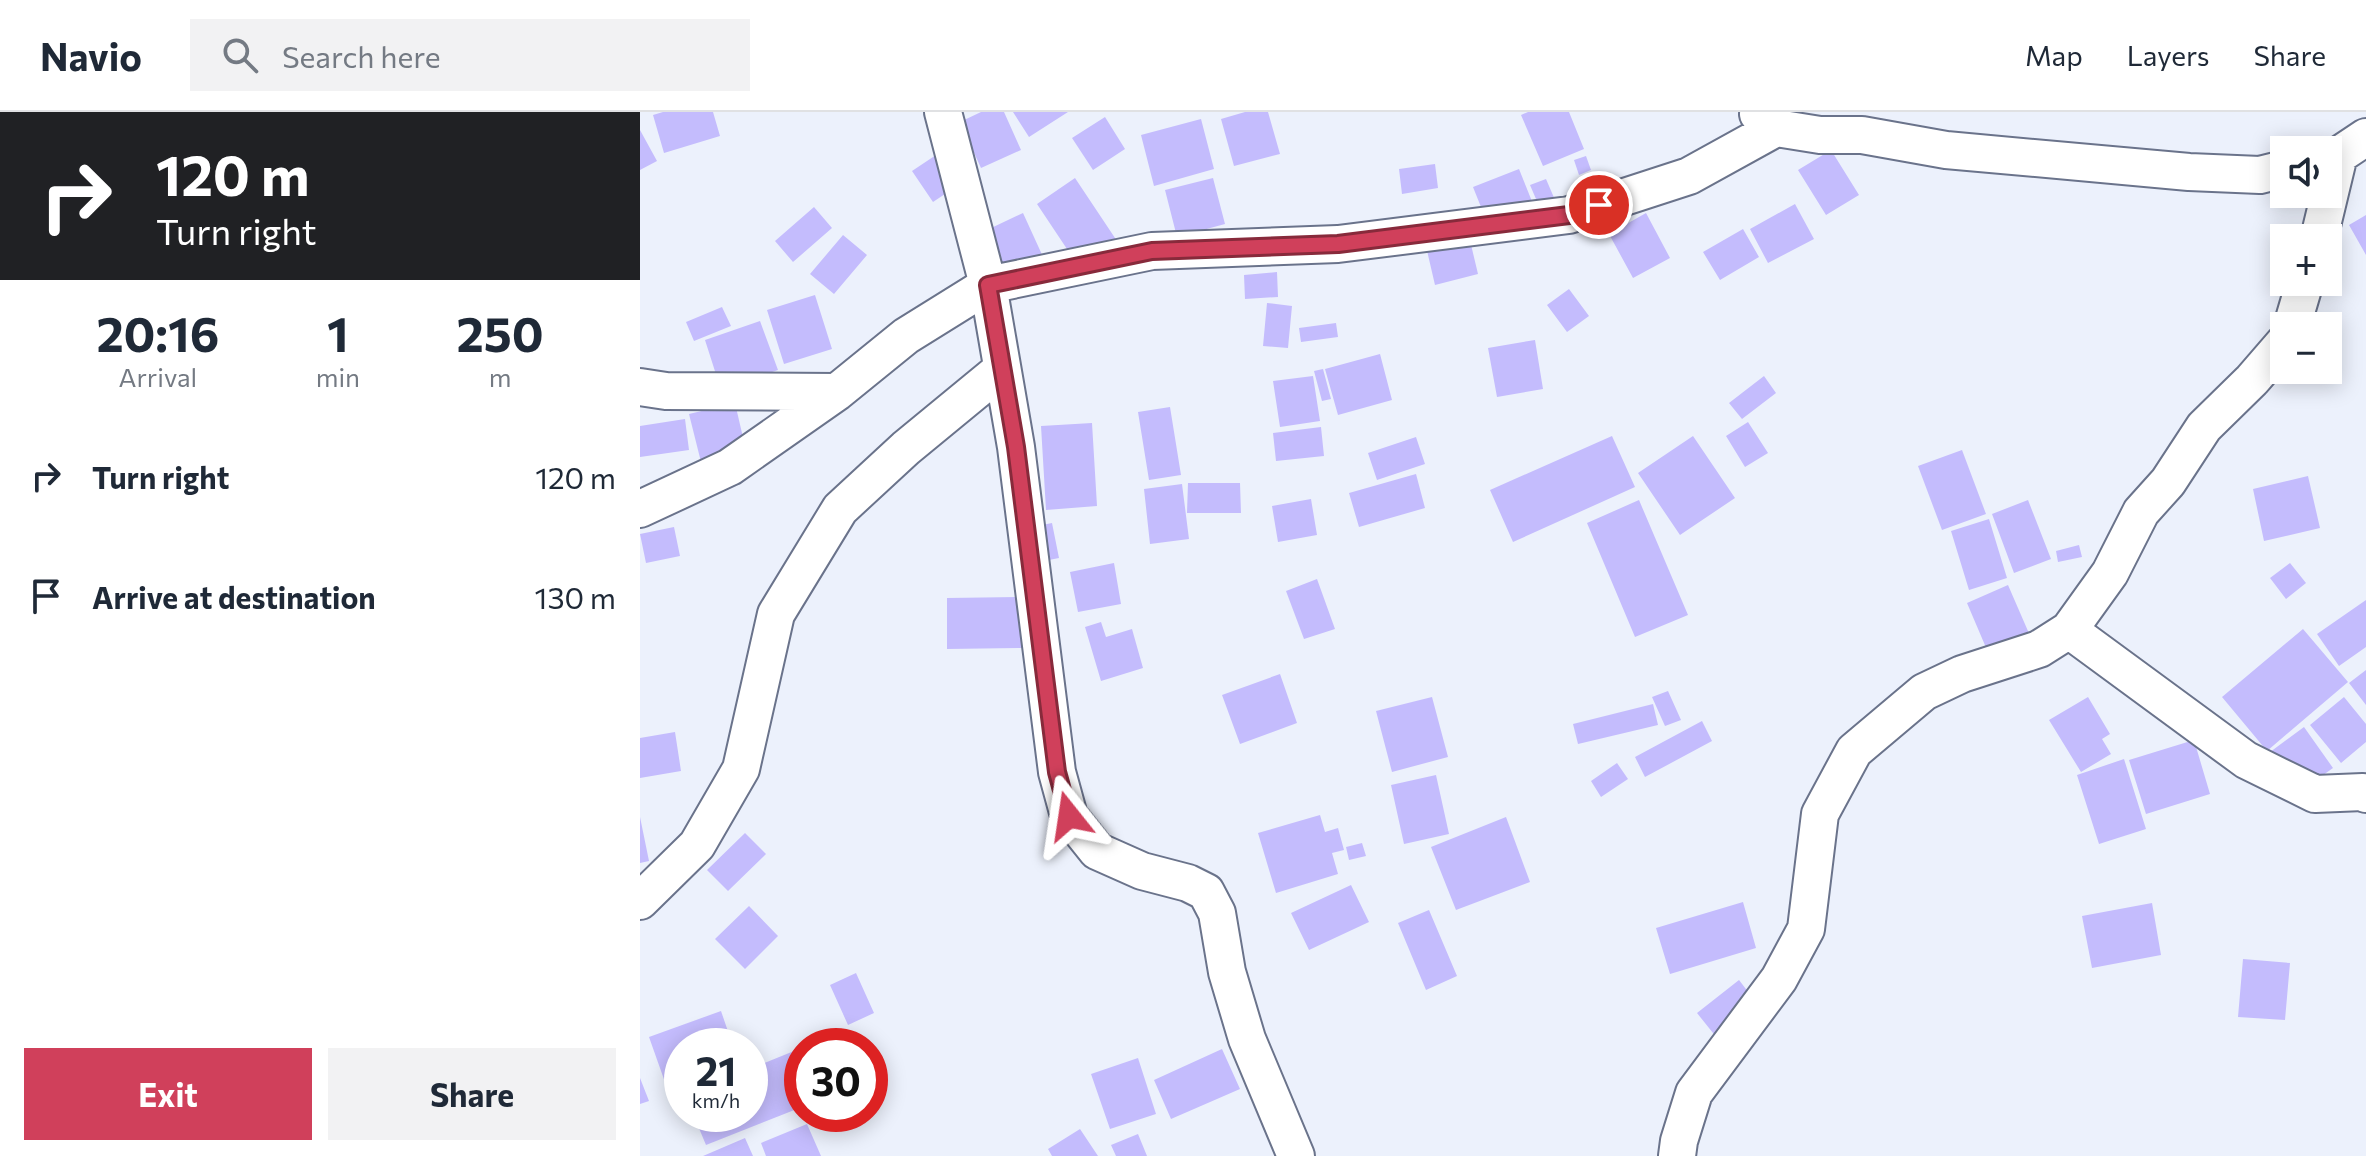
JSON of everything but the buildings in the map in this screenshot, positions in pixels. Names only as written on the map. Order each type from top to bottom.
[{"type":"street","points":[[943,112],[988,285],[1016,447],[1057,772],[1069,816],[1097,851],[1142,871],[1188,883],[1206,892],[1217,913],[1227,972],[1247,1039],[1296,1156]]},
{"type":"street","points":[[640,509],[730,467],[837,392],[906,336],[988,285],[1152,251],[1338,244],[1569,215],[1689,176],[1765,120],[1820,135],[1862,135],[1946,150],[2111,166],[2260,175],[2270,172]]},
{"type":"street","points":[[2344,150],[2366,180]]},
{"type":"street","points":[[2323,224],[2344,150]]},
{"type":"street","points":[[1677,1156],[1694,1093],[1779,979],[1806,929],[1820,814],[1854,751],[1924,692],[1962,674],[2039,649],[2069,630],[2110,573],[2141,512],[2168,482],[2204,427],[2270,359]]},
{"type":"street","points":[[640,901],[697,845],[741,769],[776,614],[840,509],[906,448],[1002,369]]},
{"type":"street","points":[[640,387],[666,391],[837,392]]},
{"type":"street","points":[[2069,630],[2246,760],[2315,794],[2365,792]]},
{"type":"route","points":[[1069,816],[1057,772],[1016,447],[988,285],[1152,251],[1338,244],[1569,215],[1599,205]]}]
